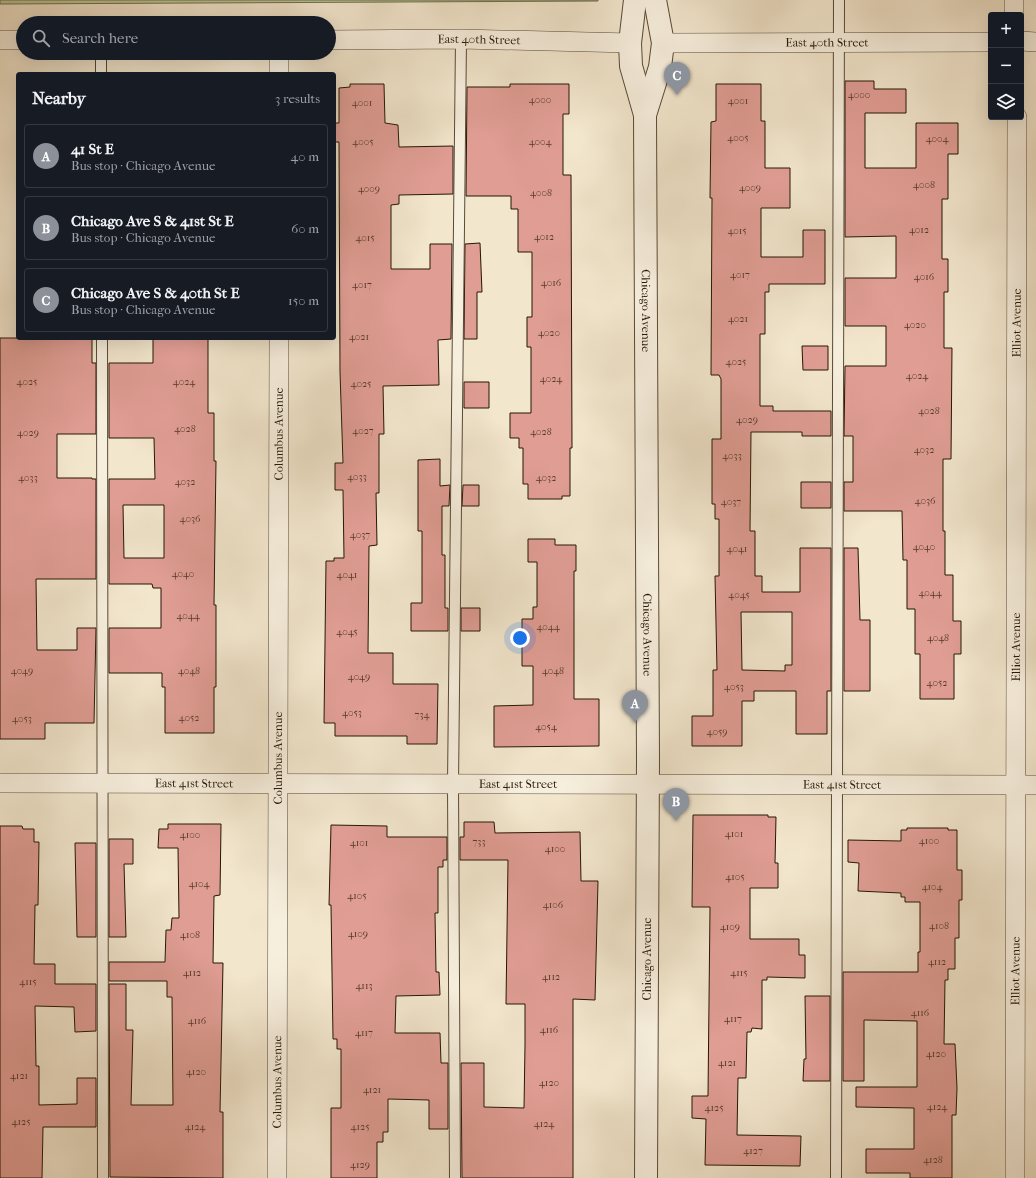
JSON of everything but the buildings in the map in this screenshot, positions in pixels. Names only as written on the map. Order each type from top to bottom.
[{"type":"street","name":"Chicago Avenue","points":[[635,0],[630,43],[630,66],[645,115],[648,785],[646,1178]]},
{"type":"street","name":"Chicago Avenue","points":[[645,115],[660,67],[663,43],[655,0]]},
{"type":"street","points":[[1014,0],[1014,12]]},
{"type":"street","name":"East 40th Street","points":[[336,40],[461,38],[630,43]]},
{"type":"street","points":[[0,40],[16,40]]},
{"type":"street","name":"East 40th Street","points":[[663,43],[988,42]]},
{"type":"street","points":[[1024,42],[1036,42]]},
{"type":"street","points":[[279,60],[279,72]]},
{"type":"street","name":"Elliot Avenue","points":[[1015,1178],[1018,120]]},
{"type":"street","name":"Columbus Avenue","points":[[277,1178],[278,340]]},
{"type":"street","name":"East 41st Street","points":[[0,783],[1036,785]]},
{"type":"lane","points":[[836,1178],[839,0]]},
{"type":"lane","points":[[455,1178],[453,784],[461,38]]},
{"type":"lane","points":[[101,60],[101,72]]},
{"type":"lane","points":[[102,340],[104,783],[103,1178]]},
{"type":"green space","points":[[0,0],[598,0],[598,1],[0,4]]},
{"type":"place","name":"Chicago Ave S & 40th St E","points":[[677,95]]},
{"type":"place","name":"41 St E","points":[[635,723]]},
{"type":"place","name":"Chicago Ave S & 41st St E","points":[[676,821]]}]
